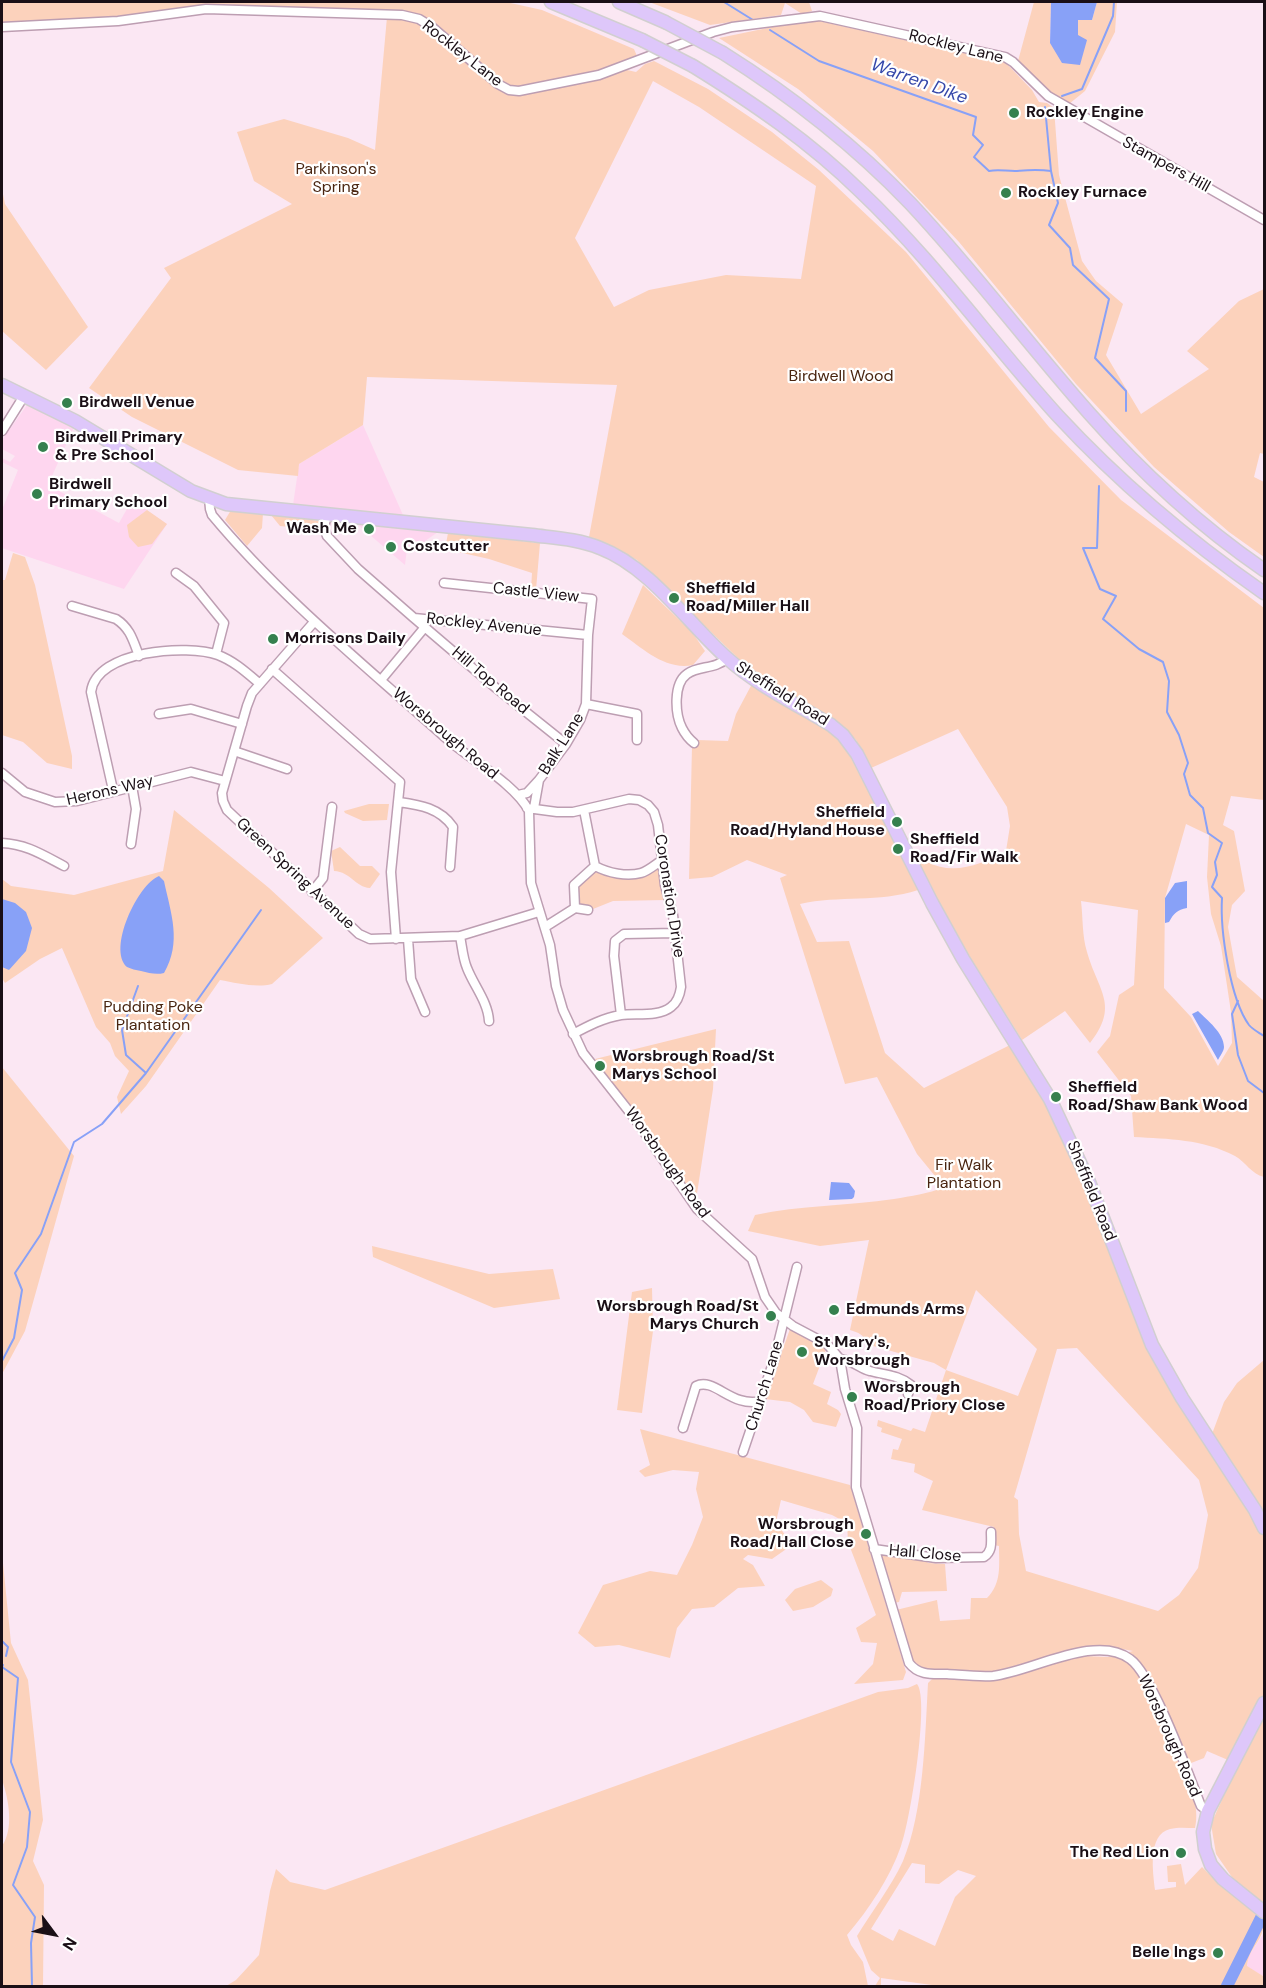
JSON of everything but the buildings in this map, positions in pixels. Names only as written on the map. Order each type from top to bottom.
[{"type":"highway","points":[[551,2],[642,40],[693,66],[733,90],[796,136],[861,191],[929,263],[1058,416],[1103,462],[1192,541],[1264,593]]},
{"type":"highway","points":[[619,2],[665,22],[723,53],[789,96],[846,141],[936,232],[1062,382],[1124,451],[1197,518],[1264,570]]},
{"type":"highway","name":"Sheffield Road","points":[[2,386],[75,421],[182,486],[226,504],[532,535],[593,545],[624,561],[643,576],[739,668],[831,725],[843,735],[857,754],[932,903],[969,968],[1050,1099],[1089,1182],[1152,1345],[1182,1398],[1256,1510],[1264,1528]]},
{"type":"highway","points":[[1261,1909],[1223,1879],[1211,1866],[1205,1849],[1203,1832],[1208,1811],[1264,1703]]},
{"type":"street","name":"Rockley Lane","points":[[2,27],[118,21],[207,9],[402,15],[432,27],[498,84],[509,90],[519,91],[599,75],[723,30],[820,16],[995,54],[1013,62],[1039,89]]},
{"type":"street","name":"Stampers Hill","points":[[1039,89],[1072,111],[1264,220]]},
{"type":"street","points":[[2,431],[24,396]]},
{"type":"street","name":"Worsbrough Road","points":[[209,498],[212,515],[244,554],[314,622],[466,754],[518,795],[530,808],[531,883],[550,945],[556,986],[573,1034],[584,1053],[635,1119],[697,1209],[752,1259],[765,1297],[776,1313],[827,1344],[840,1359],[845,1389],[857,1428],[856,1487],[909,1664],[924,1674],[993,1676],[1073,1654],[1099,1650],[1117,1653],[1131,1659],[1146,1678],[1201,1806],[1208,1811]]},
{"type":"street","name":"Rockley Avenue","points":[[327,514],[324,528],[327,536],[358,569],[414,618],[588,635]]},
{"type":"street","points":[[176,573],[194,586],[224,623],[216,654]]},
{"type":"street","name":"Castle View","points":[[444,583],[592,599],[588,635]]},
{"type":"street","points":[[72,606],[122,622],[129,629],[139,656]]},
{"type":"street","name":"Hill Top Road","points":[[414,618],[566,744]]},
{"type":"street","name":"Green Spring Avenue","points":[[314,622],[252,693],[222,793],[227,810],[312,892],[359,934],[370,939],[460,936],[539,912]]},
{"type":"street","points":[[440,640],[439,632],[448,622]]},
{"type":"street","points":[[381,680],[425,627]]},
{"type":"street","name":"Balk Lane","points":[[518,795],[527,793],[539,780],[566,744],[580,720],[586,704],[588,635]]},
{"type":"street","points":[[113,790],[91,697],[91,686],[100,673],[108,667],[116,662],[153,652],[180,650],[216,654],[232,661],[260,684]]},
{"type":"street","points":[[694,743],[681,727],[677,714],[681,680],[688,673],[717,666],[726,658]]},
{"type":"street","points":[[272,669],[400,782],[391,872],[396,939]]},
{"type":"street","points":[[586,704],[637,714],[637,740]]},
{"type":"street","points":[[159,714],[191,709],[242,724]]},
{"type":"street","points":[[234,752],[287,769]]},
{"type":"street","name":"Herons Way","points":[[2,773],[25,792],[55,802],[77,801],[191,772],[225,781]]},
{"type":"street","name":"Balk Lane","points":[[530,808],[539,780]]},
{"type":"street","points":[[131,844],[136,809],[132,786]]},
{"type":"street","name":"Coronation Drive","points":[[530,808],[556,812],[584,810],[629,799],[639,800],[654,812],[658,825],[662,860],[676,933],[681,987],[677,1001],[665,1010],[621,1015],[596,1022],[573,1034]]},
{"type":"street","points":[[399,802],[428,807],[450,821],[453,826],[450,867]]},
{"type":"street","points":[[312,892],[322,878],[332,807]]},
{"type":"street","points":[[584,810],[595,866]]},
{"type":"street","points":[[2,843],[29,847],[64,866]]},
{"type":"street","points":[[595,866],[609,872],[643,873],[662,860]]},
{"type":"street","points":[[575,908],[574,885],[595,866]]},
{"type":"street","points":[[545,927],[575,908],[588,910]]},
{"type":"street","points":[[621,1015],[614,956],[615,941],[624,934],[676,933]]},
{"type":"street","points":[[460,936],[466,967],[480,992],[489,1021]]},
{"type":"street","points":[[408,939],[411,979],[424,1012]]},
{"type":"street","name":"Church Lane","points":[[743,1452],[781,1336],[796,1267]]},
{"type":"street","points":[[840,1359],[851,1360],[868,1371],[884,1373],[905,1380],[911,1385],[908,1394]]},
{"type":"street","points":[[868,1371],[873,1382]]},
{"type":"street","points":[[682,1428],[696,1386],[701,1384],[714,1387],[741,1402],[761,1401]]},
{"type":"street","name":"Hall Close","points":[[874,1549],[936,1558],[984,1557],[989,1554],[991,1548],[991,1532]]},
{"type":"shaded area","name":"Birdwell Primary School","points":[[27,405],[74,427],[48,485],[119,523],[132,500],[167,524],[124,589],[2,548],[2,510],[18,470],[2,462],[2,458],[10,462],[15,456],[2,449],[2,440]]},
{"type":"shaded area","points":[[363,425],[403,515],[293,505],[299,464]]},
{"type":"shaded area","points":[[356,523],[438,532],[425,541],[425,548],[407,548],[405,565]]},
{"type":"shaded area","points":[[1264,1933],[1263,1976],[1247,1967],[1248,1957]]},
{"type":"green space","points":[[2,2],[506,2],[542,10],[634,49],[637,56],[594,73],[515,87],[501,81],[446,32],[423,17],[402,11],[207,4],[144,14],[2,22]]},
{"type":"green space","points":[[649,2],[809,2],[812,11],[802,14],[785,3],[781,15],[710,25]]},
{"type":"green space","points":[[1034,2],[1051,2],[1050,43],[1078,35],[1078,20],[1092,20],[1097,2],[1117,2],[1115,32],[1085,91],[1069,104],[1050,92],[1018,61]]},
{"type":"green space","points":[[387,17],[422,25],[505,93],[523,95],[602,79],[627,70],[636,72],[645,64],[654,61],[708,89],[772,132],[819,170],[906,252],[1049,427],[1121,500],[1264,608],[1264,800],[1231,796],[1223,825],[1234,831],[1245,891],[1232,905],[1228,927],[1237,977],[1264,1001],[1264,1177],[1235,1156],[1210,1146],[1160,1138],[1134,1137],[1131,1096],[1097,1052],[1110,1036],[1119,995],[1134,985],[1138,910],[1081,901],[1085,946],[1101,988],[1105,1008],[1099,1030],[1090,1043],[1065,1011],[1022,1040],[950,925],[909,846],[927,862],[947,868],[968,867],[1006,851],[1010,826],[1007,807],[958,729],[871,768],[856,740],[843,727],[744,664],[637,560],[589,537],[617,385],[367,377],[363,425],[299,464],[298,476],[238,470],[132,417],[89,388],[171,278],[164,268],[292,204],[254,181],[237,132],[284,119],[348,138],[375,150]],"holes":[[[653,81],[699,107],[816,186],[801,279],[726,275],[649,290],[614,307],[575,238]],[[1186,824],[1209,835],[1207,877],[1211,914],[1221,946],[1231,1012],[1232,1043],[1218,1066],[1191,1017],[1164,988],[1165,898]]]},
{"type":"green space","points":[[819,21],[1005,62],[1032,90],[1039,102],[1047,103],[1054,108],[1059,175],[1082,261],[1096,281],[1123,304],[1106,355],[1141,414],[1209,369],[1187,351],[1239,301],[1264,289],[1264,454],[1260,453],[1254,477],[1264,482],[1264,557],[1229,532],[1154,467],[1076,384],[959,242],[873,151],[798,89],[719,38],[782,25]]},
{"type":"green space","points":[[2,189],[5,204],[88,327],[46,370],[2,331]]},
{"type":"green space","points":[[147,510],[167,524],[152,544],[138,547],[129,537],[127,525]]},
{"type":"green space","points":[[231,510],[263,513],[262,528],[247,546],[225,520]]},
{"type":"green space","points":[[271,515],[320,521],[319,530],[280,526]]},
{"type":"green space","points":[[448,533],[540,543],[536,590],[531,589],[532,573],[489,559],[445,549]]},
{"type":"green space","points":[[13,553],[25,557],[35,585],[72,756],[72,769],[47,763],[23,742],[2,735],[2,580],[5,580]]},
{"type":"green space","points":[[643,585],[692,632],[705,651],[693,665],[673,665],[664,662],[622,634]]},
{"type":"green space","name":"Fir Walk Plantation","points":[[753,682],[827,728],[843,742],[918,890],[874,898],[800,904],[817,942],[849,941],[885,1053],[924,1088],[1010,1045],[1042,1096],[1076,1166],[1152,1354],[1212,1434],[1224,1402],[1237,1383],[1264,1360],[1264,1903],[1234,1880],[1216,1854],[1211,1824],[1235,1771],[1228,1760],[1207,1751],[1204,1758],[1181,1767],[1195,1804],[1195,1828],[1173,1828],[1163,1833],[1155,1846],[1153,1864],[1155,1890],[1176,1887],[1176,1882],[1168,1882],[1167,1866],[1181,1864],[1185,1885],[1202,1867],[1223,1888],[1264,1919],[1262,1934],[1250,1954],[1247,1966],[1263,1976],[1264,1974],[1264,1986],[939,1986],[881,1978],[881,1986],[875,1986],[880,1978],[871,1970],[857,1936],[898,1871],[910,1841],[922,1773],[928,1683],[933,1678],[1000,1679],[1083,1656],[1108,1657],[1133,1651],[1106,1646],[1078,1648],[993,1672],[926,1670],[912,1662],[896,1610],[937,1600],[940,1621],[970,1619],[971,1598],[987,1598],[999,1574],[999,1546],[994,1545],[994,1527],[922,1510],[933,1481],[914,1472],[915,1464],[891,1459],[893,1449],[898,1450],[902,1439],[881,1432],[882,1428],[877,1426],[878,1420],[911,1431],[913,1428],[925,1432],[946,1370],[934,1363],[866,1344],[863,1336],[850,1330],[869,1240],[820,1246],[748,1231],[755,1215],[789,1209],[894,1199],[944,1187],[917,1154],[877,1077],[845,1084],[780,878],[787,875],[747,860],[712,877],[689,879],[692,746],[697,740],[728,741],[736,714]],"holes":[[[976,1290],[1037,1349],[1018,1396],[946,1370]],[[1077,1348],[1199,1480],[1208,1515],[1198,1568],[1179,1595],[1158,1611],[1026,1571],[1019,1534],[1018,1500],[1014,1497],[1057,1349]],[[912,1863],[925,1865],[925,1883],[939,1884],[958,1870],[976,1876],[955,1897],[935,1946],[899,1929],[893,1941],[871,1929]]]},
{"type":"green space","points":[[369,804],[389,804],[387,820],[363,821],[344,811]]},
{"type":"green space","name":"Pudding Poke Plantation","points":[[174,810],[269,888],[323,938],[272,984],[239,984],[220,980],[146,1086],[121,1114],[117,1097],[129,1071],[115,1056],[110,1043],[96,1027],[62,948],[40,959],[5,983],[2,978],[2,879],[11,886],[74,895],[163,871]]},
{"type":"green space","points":[[340,847],[360,866],[372,866],[380,874],[370,888],[360,885],[345,874],[334,871],[331,851]]},
{"type":"green space","points":[[660,867],[665,900],[613,901],[593,909],[577,901],[576,890],[594,872],[619,878]]},
{"type":"green space","points":[[716,1029],[713,1089],[696,1200],[595,1059]]},
{"type":"green space","points":[[2,1067],[74,1156],[25,1331],[2,1374]]},
{"type":"green space","points":[[372,1246],[489,1274],[553,1269],[560,1299],[494,1308],[373,1257]]},
{"type":"green space","points":[[652,1288],[653,1331],[642,1413],[617,1410],[632,1292]]},
{"type":"green space","points":[[790,1329],[827,1347],[813,1384],[831,1392],[827,1404],[841,1414],[836,1427],[813,1422],[804,1410],[790,1402],[765,1399]]},
{"type":"green space","points":[[640,1429],[850,1485],[906,1672],[903,1680],[854,1684],[873,1664],[877,1643],[861,1642],[856,1628],[876,1615],[848,1542],[847,1523],[832,1515],[781,1500],[776,1522],[792,1545],[772,1559],[748,1555],[743,1559],[753,1565],[765,1586],[738,1588],[714,1607],[692,1609],[677,1628],[670,1658],[619,1645],[595,1647],[578,1633],[603,1585],[650,1571],[677,1575],[703,1517],[696,1489],[699,1472],[673,1470],[645,1477],[639,1471],[650,1465]]},
{"type":"green space","points":[[2,1553],[11,1643],[28,1680],[43,1820],[33,1861],[44,1885],[43,1986],[2,1986],[2,1846],[8,1831],[9,1814],[2,1780]]},
{"type":"green space","points":[[885,1554],[926,1560],[928,1563],[945,1564],[947,1591],[902,1592],[899,1602],[893,1603],[880,1556]]},
{"type":"green space","points":[[821,1580],[833,1589],[831,1596],[813,1607],[793,1611],[785,1600],[795,1589]]},
{"type":"green space","points":[[917,1684],[920,1694],[920,1736],[905,1833],[885,1881],[847,1935],[863,1962],[868,1986],[226,1986],[236,1980],[259,1955],[276,1869],[290,1882],[325,1890],[878,1692],[908,1688]]},
{"type":"water","points":[[1051,2],[1097,2],[1092,20],[1078,20],[1078,35],[1087,40],[1080,65],[1062,63],[1050,43]]},
{"type":"water","points":[[159,876],[164,881],[172,916],[174,939],[173,950],[164,973],[155,974],[127,967],[122,958],[121,946],[123,932],[134,904],[142,891]]},
{"type":"water","points":[[1187,881],[1187,908],[1178,911],[1169,922],[1165,923],[1165,898],[1175,883]]},
{"type":"water","points":[[2,899],[15,903],[26,912],[32,928],[26,951],[9,970],[2,967]]},
{"type":"water","points":[[1198,1011],[1221,1037],[1224,1049],[1218,1060],[1192,1014]]},
{"type":"water","points":[[831,1182],[849,1183],[855,1191],[854,1197],[829,1200]]},
{"type":"waterway","name":"Warren Dike","points":[[724,2],[753,20]]},
{"type":"waterway","points":[[1062,96],[1082,89],[1113,16],[1114,2]]},
{"type":"waterway","name":"Warren Dike","points":[[770,30],[819,61],[976,117],[973,135],[983,145],[974,157],[989,171],[1051,171]]},
{"type":"waterway","points":[[1045,107],[1051,171],[1058,203],[1049,225],[1070,248],[1073,265],[1109,299],[1095,358],[1126,391],[1126,411]]},
{"type":"waterway","points":[[1099,486],[1097,548],[1083,548],[1100,589],[1116,596],[1103,619],[1139,649],[1163,662],[1169,681],[1167,712],[1179,735],[1188,763],[1184,774],[1190,795],[1203,808],[1208,833],[1222,843],[1215,862],[1217,875],[1212,887],[1222,898],[1225,945],[1236,999],[1249,1025],[1264,1036]]},
{"type":"waterway","points":[[2,1361],[14,1338],[22,1290],[15,1273],[41,1234],[74,1142],[102,1124],[146,1073],[261,910]]},
{"type":"waterway","points":[[138,986],[122,1030],[126,1055],[146,1073]]},
{"type":"waterway","points":[[1238,1001],[1232,1014],[1238,1055],[1248,1081],[1264,1093]]},
{"type":"waterway","points":[[2,1641],[8,1647],[6,1656]]},
{"type":"waterway","points":[[3,1665],[2,1667],[18,1678],[11,1762],[30,1812],[27,1847],[13,1885],[35,1917],[31,1943],[32,1986]]},
{"type":"waterway","points":[[1227,1986],[1264,1912]]},
{"type":"place","name":"Rockley Engine","points":[[1014,113]]},
{"type":"place","name":"Rockley Furnace","points":[[1006,193]]},
{"type":"place","name":"Birdwell Venue","points":[[67,403]]},
{"type":"place","name":"Birdwell Primary & Pre School","points":[[43,447]]},
{"type":"place","name":"Birdwell Primary School","points":[[37,494]]},
{"type":"place","name":"Wash Me","points":[[369,529]]},
{"type":"place","name":"Costcutter","points":[[391,547]]},
{"type":"place","name":"Sheffield Road/Miller Hall","points":[[674,598]]},
{"type":"place","name":"Morrisons Daily","points":[[273,639]]},
{"type":"place","name":"Sheffield Road/Hyland House","points":[[897,822]]},
{"type":"place","name":"Sheffield Road/Fir Walk","points":[[898,849]]},
{"type":"place","name":"Worsbrough Road/St Marys School","points":[[600,1066]]},
{"type":"place","name":"Sheffield Road/Shaw Bank Wood","points":[[1056,1097]]},
{"type":"place","name":"Edmunds Arms","points":[[834,1310]]},
{"type":"place","name":"Worsbrough Road/St Marys Church","points":[[771,1316]]},
{"type":"place","name":"St Mary's, Worsbrough","points":[[802,1352]]},
{"type":"place","name":"Worsbrough Road/Priory Close","points":[[852,1397]]},
{"type":"place","name":"Worsbrough Road/Hall Close","points":[[866,1534]]},
{"type":"place","name":"The Red Lion","points":[[1181,1853]]},
{"type":"place","name":"Belle Ings","points":[[1218,1953]]},
{"type":"park label","name":"Parkinson's Spring","points":[[336,179]]},
{"type":"park label","name":"Birdwell Wood","points":[[841,377]]}]
